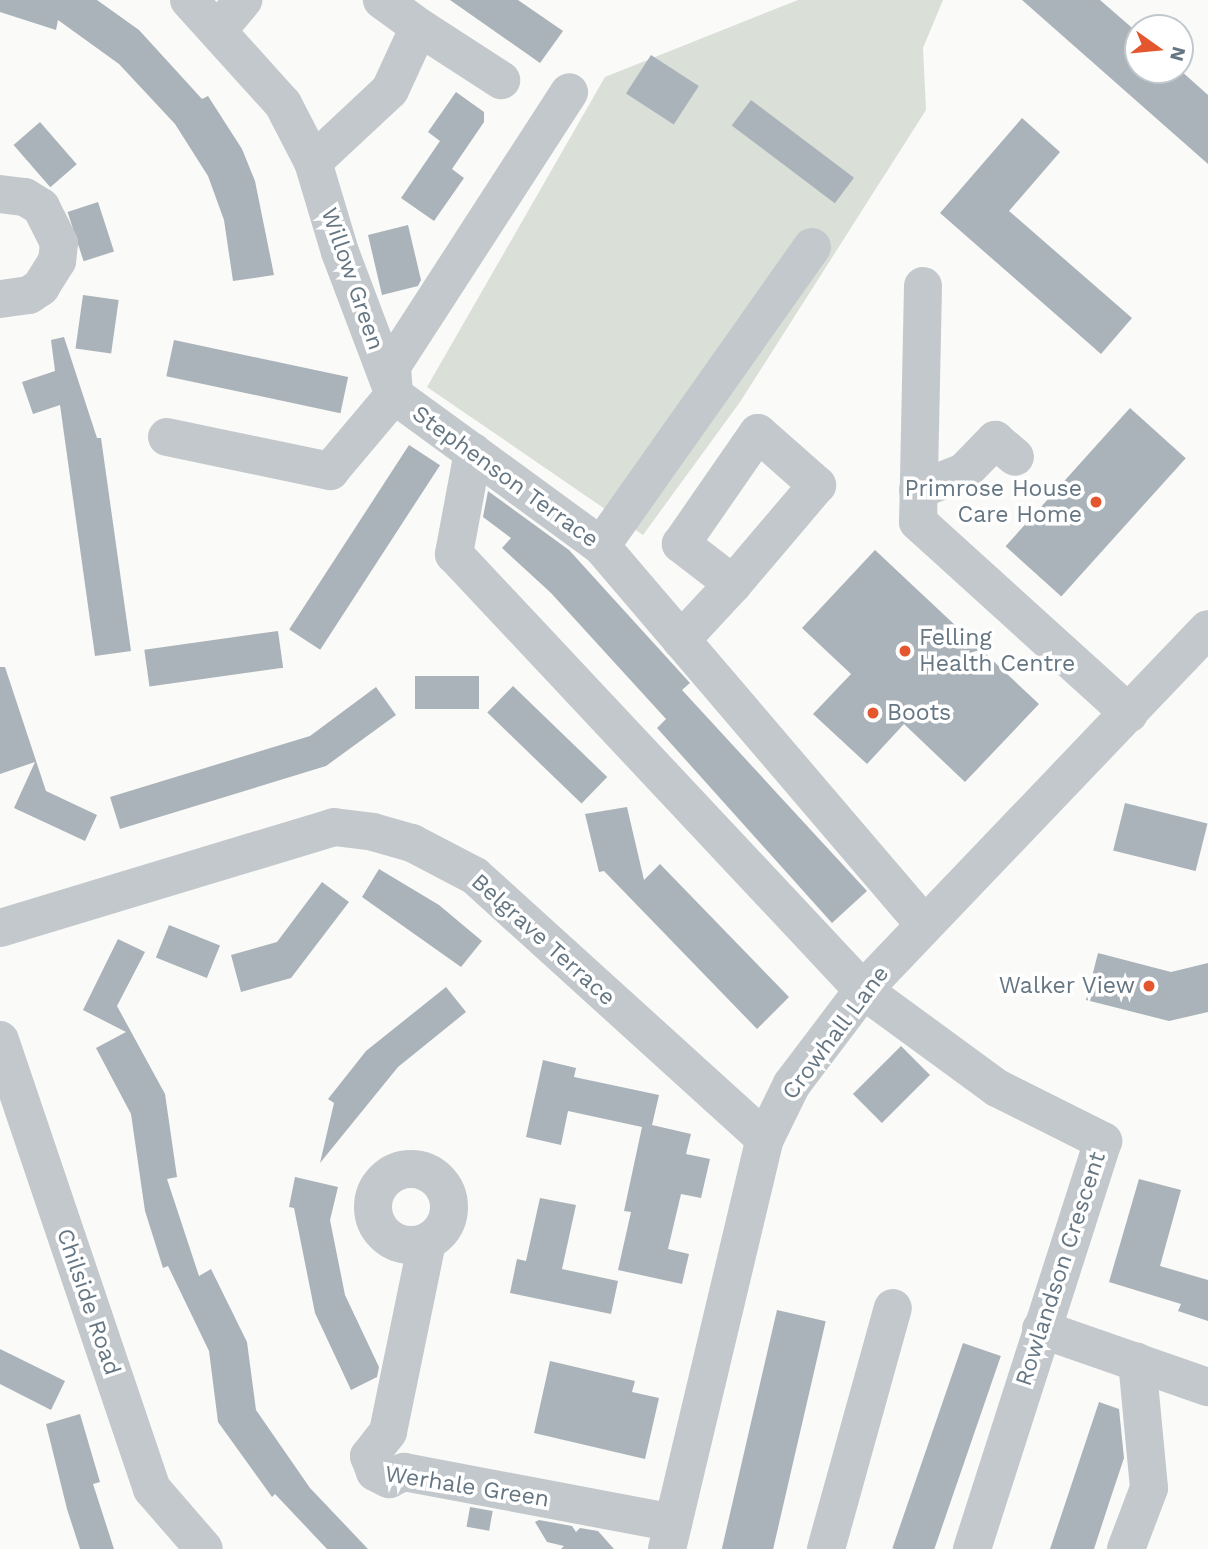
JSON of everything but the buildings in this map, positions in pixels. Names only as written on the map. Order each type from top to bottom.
[{"type":"street","name":"Willow Green","points":[[189,0],[231,15],[283,104],[313,162],[340,252],[394,395]]},
{"type":"street","points":[[382,0],[500,80]]},
{"type":"street","points":[[313,162],[390,90],[419,27]]},
{"type":"street","points":[[394,395],[392,366],[569,92]]},
{"type":"street","points":[[0,194],[25,197],[41,206],[59,243],[57,261],[41,286],[29,295],[0,299]]},
{"type":"street","points":[[601,545],[812,247]]},
{"type":"street","points":[[923,286],[918,522],[1129,713]]},
{"type":"street","name":"Stephenson Terrace","points":[[167,437],[330,471],[394,395],[601,545],[924,924]]},
{"type":"street","points":[[918,490],[964,472],[995,440],[1015,457]]},
{"type":"street","points":[[473,452],[454,554],[863,989]]},
{"type":"street","points":[[681,640],[733,583]]},
{"type":"street","name":"Crowhall Lane","points":[[670,1536],[765,1139],[792,1084],[863,989],[1208,629]]},
{"type":"street","name":"Belgrave Terrace","points":[[0,928],[334,827],[373,832],[412,843],[474,876],[765,1139]]},
{"type":"street","name":"Rowlandson Crescent","points":[[863,989],[997,1088],[1103,1141],[972,1549]]},
{"type":"street","name":"Chilside Road","points":[[0,1040],[152,1489],[204,1549]]},
{"type":"street","name":"Werhale Green","points":[[427,1242],[388,1432],[369,1456],[375,1472],[389,1479],[404,1472],[670,1536]]},
{"type":"street","points":[[826,1549],[893,1308]]},
{"type":"street","points":[[1041,1329],[1208,1387]]},
{"type":"street","points":[[1126,1549],[1149,1488],[1137,1362]]},
{"type":"shaded area","points":[[798,0],[943,0],[923,48],[926,110],[740,402],[643,535],[427,387],[605,77]]},
{"type":"place","name":"Primrose House Care Home","points":[[1096,502]]},
{"type":"place","name":"Felling Health Centre","points":[[905,651]]},
{"type":"place","name":"Boots","points":[[873,713]]},
{"type":"place","name":"Walker View","points":[[1149,986]]}]
